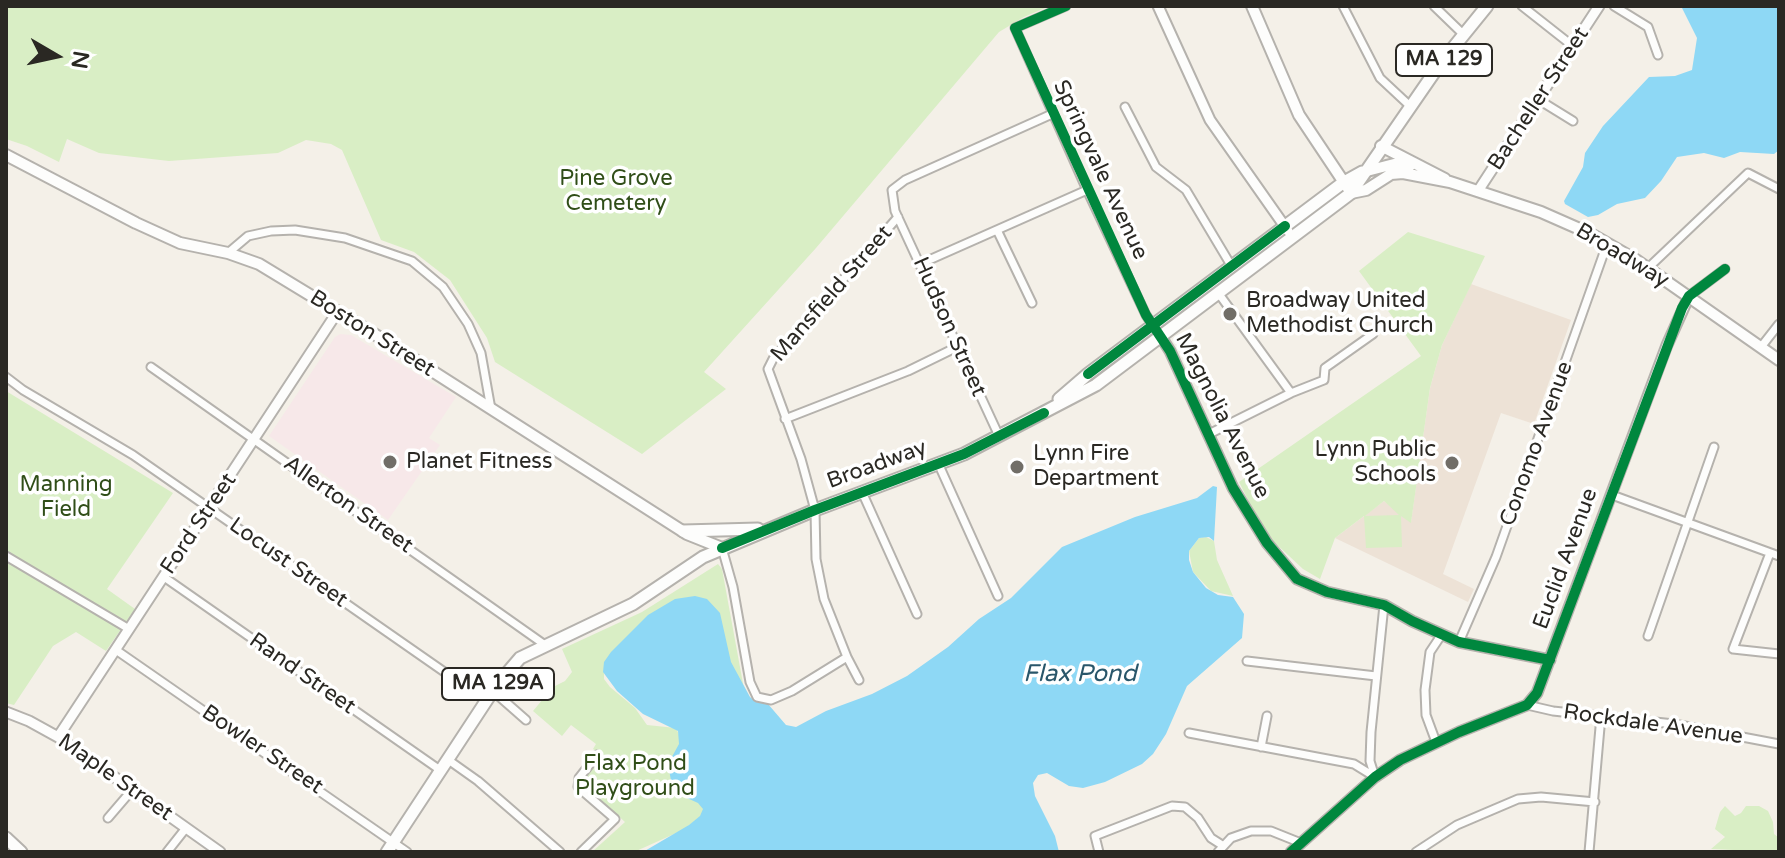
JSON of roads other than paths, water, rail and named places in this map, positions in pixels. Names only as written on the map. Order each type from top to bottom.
[{"type":"main road","points":[[1252,6],[1299,115],[1351,193]]},
{"type":"main road","name":"MA 129","points":[[1363,172],[1487,6]]},
{"type":"main road","name":"Broadway","points":[[1381,146],[1450,182]]},
{"type":"main road","name":"Boston Street","points":[[6,155],[180,243],[228,253],[259,264],[683,531],[722,548]]},
{"type":"main road","name":"Broadway","points":[[1044,413],[1088,374],[1344,182],[1363,172],[1394,164],[1432,171]]},
{"type":"main road","name":"Broadway","points":[[722,548],[938,463],[999,436],[1096,385],[1351,193],[1363,172]]},
{"type":"main road","name":"Broadway","points":[[1351,193],[1366,190],[1382,178],[1396,174],[1450,182],[1541,212],[1648,268],[1779,360]]},
{"type":"main road","name":"MA 129","points":[[683,531],[770,528]]},
{"type":"main road","name":"MA 129A","points":[[390,847],[489,696],[516,661],[625,608],[695,561],[722,548]]},
{"type":"main road","points":[[6,838],[21,852]]},
{"type":"street","name":"Springvale Avenue","points":[[1066,6],[1015,28],[1087,190],[1153,326]]},
{"type":"street","points":[[1158,6],[1210,120],[1294,238]]},
{"type":"street","points":[[1343,6],[1380,78],[1410,106]]},
{"type":"street","points":[[1434,6],[1464,35]]},
{"type":"street","points":[[1522,6],[1574,47]]},
{"type":"street","name":"Bacheller Street","points":[[1478,191],[1599,6]]},
{"type":"street","points":[[1614,6],[1648,27],[1658,55]]},
{"type":"street","points":[[1539,100],[1573,121]]},
{"type":"street","points":[[1125,107],[1156,167],[1186,190],[1232,267]]},
{"type":"street","points":[[898,217],[891,194],[898,184],[1052,114]]},
{"type":"street","points":[[1648,268],[1748,173],[1779,189]]},
{"type":"street","points":[[920,264],[1087,190]]},
{"type":"street","name":"Hudson Street","points":[[898,217],[999,436]]},
{"type":"street","name":"Mansfield Street","points":[[859,680],[824,599],[816,559],[815,510],[801,459],[769,373],[769,365],[898,217]]},
{"type":"street","points":[[228,253],[248,236],[295,230],[345,238],[412,261],[443,287],[468,324],[481,353],[492,410]]},
{"type":"street","points":[[997,230],[1032,303]]},
{"type":"street","name":"Conomo Avenue","points":[[1459,642],[1496,557],[1607,244]]},
{"type":"street","points":[[1689,296],[1725,269]]},
{"type":"street","points":[[1219,294],[1291,393]]},
{"type":"street","name":"Euclid Avenue","points":[[1527,705],[1537,693],[1667,345],[1689,296]]},
{"type":"street","name":"Ford Street","points":[[58,737],[338,311]]},
{"type":"street","points":[[1761,347],[1779,324]]},
{"type":"street","name":"Magnolia Avenue","points":[[1153,326],[1170,351],[1233,488],[1267,543],[1297,579],[1327,592],[1384,605],[1459,642],[1550,660]]},
{"type":"street","points":[[1209,434],[1324,380],[1325,368],[1373,334]]},
{"type":"street","points":[[785,419],[908,371],[957,347]]},
{"type":"street","name":"Allerton Street","points":[[151,367],[545,645]]},
{"type":"street","name":"Locust Street","points":[[7,381],[133,455],[526,720]]},
{"type":"street","points":[[1648,636],[1714,447]]},
{"type":"street","points":[[938,463],[998,596]]},
{"type":"street","points":[[862,492],[917,614]]},
{"type":"street","points":[[1612,495],[1779,556]]},
{"type":"street","points":[[722,548],[733,587],[750,682],[757,697],[771,700],[792,691],[847,657]]},
{"type":"street","points":[[1770,553],[1733,648],[1779,654]]},
{"type":"street","points":[[6,556],[129,629]]},
{"type":"street","name":"Rand Street","points":[[164,577],[440,770]]},
{"type":"street","points":[[1375,777],[1370,761],[1384,605]]},
{"type":"street","points":[[1436,742],[1426,715],[1425,690],[1430,652],[1442,634]]},
{"type":"street","name":"Bowler Street","points":[[116,650],[390,847],[407,852]]},
{"type":"street","points":[[1247,661],[1376,676]]},
{"type":"street","points":[[1291,852],[1375,777],[1400,760],[1527,705]]},
{"type":"street","name":"Rockdale Avenue","points":[[1527,705],[1553,711],[1674,724],[1779,744]]},
{"type":"street","name":"Maple Street","points":[[6,712],[58,737],[220,852]]},
{"type":"street","points":[[1261,747],[1267,716]]},
{"type":"street","points":[[1589,852],[1601,716]]},
{"type":"street","points":[[1189,733],[1354,764],[1375,777]]},
{"type":"street","points":[[581,852],[615,819],[578,787],[579,778],[597,755]]},
{"type":"street","points":[[447,759],[478,781],[560,852]]},
{"type":"street","points":[[108,818],[132,790]]},
{"type":"street","points":[[1416,852],[1457,825],[1518,799],[1541,797],[1595,802]]},
{"type":"street","points":[[1099,852],[1095,836],[1172,806],[1185,807],[1198,818],[1220,848],[1231,838],[1251,831],[1271,831],[1301,843]]},
{"type":"street","points":[[167,852],[186,828]]},
{"type":"water","points":[[1681,6],[1779,6],[1779,150],[1774,154],[1740,152],[1724,158],[1704,153],[1677,157],[1645,198],[1617,204],[1588,217],[1564,201],[1583,167],[1585,153],[1603,126],[1649,77],[1675,76],[1692,70],[1697,38]]},
{"type":"water","name":"Flax Pond","points":[[1213,486],[1217,487],[1214,541],[1209,537],[1199,538],[1189,551],[1189,560],[1193,572],[1206,588],[1218,595],[1233,597],[1244,614],[1242,638],[1187,686],[1166,734],[1142,764],[1105,782],[1083,788],[1069,786],[1047,773],[1038,775],[1033,783],[1035,796],[1055,836],[1059,852],[643,852],[689,825],[703,809],[698,803],[676,793],[672,786],[668,764],[679,744],[678,731],[643,714],[617,691],[603,672],[604,662],[611,652],[648,615],[675,599],[695,596],[707,599],[720,613],[731,662],[750,697],[756,702],[768,704],[786,725],[796,727],[907,676],[948,647],[979,619],[1011,598],[1062,547],[1135,517],[1197,498]]},
{"type":"place","name":"Broadway United Methodist Church","points":[[1230,314]]},
{"type":"place","name":"Planet Fitness","points":[[390,462]]},
{"type":"place","name":"Lynn Public Schools","points":[[1452,463]]},
{"type":"place","name":"Lynn Fire Department","points":[[1017,467]]},
{"type":"park label","name":"Pine Grove Cemetery","points":[[616,192]]},
{"type":"park label","name":"Manning Field","points":[[66,498]]},
{"type":"park label","name":"Flax Pond Playground","points":[[635,776]]}]
